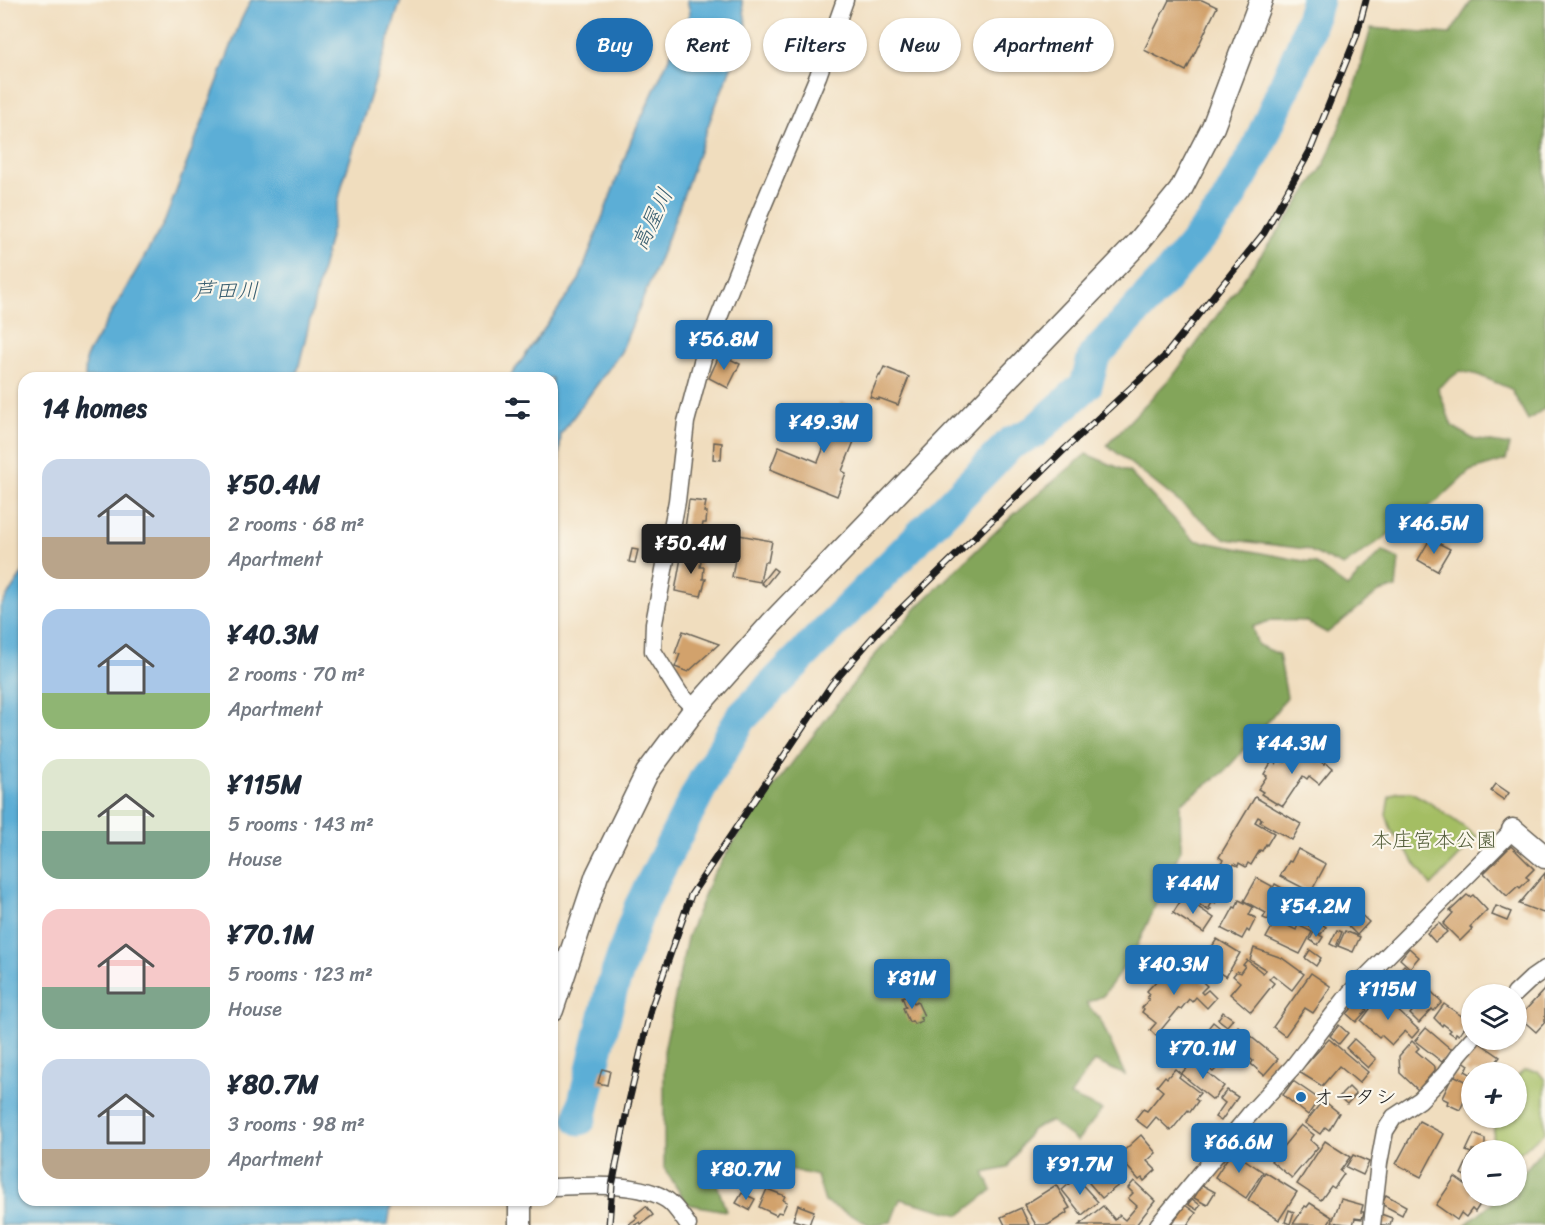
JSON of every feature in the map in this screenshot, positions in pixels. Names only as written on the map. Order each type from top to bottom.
[{"type":"street","points":[[695,709],[680,694],[653,651],[654,622],[677,501],[686,422],[703,358],[760,213],[818,76],[845,0]]},
{"type":"street","points":[[558,992],[597,875],[647,773],[695,709],[779,616],[1136,245],[1180,191],[1214,127],[1261,0]]},
{"type":"street","points":[[1158,1225],[1249,1115],[1292,1068],[1350,993],[1513,830],[1545,857]]},
{"type":"street","points":[[1526,984],[1545,969]]},
{"type":"street","points":[[1372,1225],[1385,1131],[1394,1117],[1420,1100],[1445,1074],[1463,1050]]},
{"type":"street","points":[[558,1187],[612,1185],[649,1190],[669,1201],[687,1225]]},
{"type":"street","points":[[520,1206],[520,1225]]},
{"type":"green space","points":[[1472,0],[1545,0],[1545,408],[1528,420],[1511,389],[1478,375],[1460,371],[1438,388],[1452,426],[1473,439],[1510,445],[1506,460],[1470,471],[1440,499],[1343,566],[1306,549],[1226,539],[1107,445],[1176,372],[1324,165],[1353,93],[1371,28],[1450,34]]},
{"type":"green space","points":[[1086,454],[1129,472],[1194,540],[1314,563],[1347,587],[1382,551],[1399,559],[1396,588],[1379,592],[1327,633],[1305,621],[1272,620],[1252,627],[1258,645],[1279,654],[1287,697],[1260,732],[1224,772],[1180,804],[1181,849],[1134,953],[1103,996],[1086,1003],[1101,1021],[1125,1075],[1094,1061],[1070,1096],[1102,1110],[1077,1141],[1050,1121],[1031,1130],[1007,1168],[984,1173],[992,1190],[960,1215],[900,1199],[891,1222],[870,1225],[825,1202],[817,1176],[777,1166],[733,1173],[716,1181],[726,1211],[687,1204],[664,1168],[664,1051],[687,938],[711,878],[745,824],[876,654],[918,606],[1013,515]]},
{"type":"green space","name":"本庄宮本公園","points":[[1397,792],[1411,792],[1478,837],[1431,886],[1391,830],[1386,814],[1389,797]]},
{"type":"green space","points":[[1527,1070],[1538,1071],[1545,1080],[1545,1132],[1527,1147],[1527,1140],[1493,1140],[1494,1128],[1527,1128]]},
{"type":"green space","points":[[1545,1147],[1545,1225],[1465,1225],[1488,1206],[1527,1206],[1527,1168]]},
{"type":"water","name":"芦田川","points":[[251,0],[401,0],[343,182],[297,372],[85,372],[86,357],[164,223],[241,20]]},
{"type":"water","points":[[687,0],[742,0],[745,18],[687,18],[690,12]]},
{"type":"water","name":"高屋川","points":[[665,66],[665,72],[729,72],[668,238],[621,352],[561,434],[558,468],[558,372],[513,372],[579,280],[632,138]]},
{"type":"water","points":[[18,580],[18,1206],[391,1206],[388,1225],[0,1225],[0,607]]},
{"type":"building","points":[[1169,0],[1202,0],[1217,7],[1186,71],[1144,50]]},
{"type":"building","points":[[720,354],[740,364],[728,388],[709,378]]},
{"type":"building","points":[[884,367],[909,377],[898,405],[870,397]]},
{"type":"building","points":[[842,402],[866,412],[842,471],[846,473],[837,496],[770,469],[779,446],[818,462]]},
{"type":"building","points":[[714,442],[722,443],[721,460],[713,459]]},
{"type":"building","points":[[689,500],[706,502],[704,512],[707,512],[706,523],[703,523],[699,544],[683,542]]},
{"type":"building","points":[[739,535],[772,541],[768,562],[764,562],[760,582],[732,577]]},
{"type":"building","points":[[1430,539],[1450,549],[1437,571],[1418,560]]},
{"type":"building","points":[[632,549],[638,550],[635,563],[629,562]]},
{"type":"building","points":[[682,552],[702,555],[700,567],[704,567],[703,579],[706,579],[701,596],[675,591]]},
{"type":"building","points":[[773,568],[777,571],[765,586],[761,583]]},
{"type":"building","points":[[683,631],[719,644],[688,672],[675,667],[680,654],[675,653]]},
{"type":"building","points":[[1298,745],[1332,768],[1319,784],[1309,776],[1307,779],[1303,776],[1283,806],[1261,794],[1263,792],[1258,789],[1267,776],[1264,774],[1272,761],[1276,764],[1280,758],[1285,762]]},
{"type":"building","points":[[1496,784],[1509,793],[1504,800],[1491,791]]},
{"type":"building","points":[[1255,797],[1301,824],[1292,840],[1260,822],[1262,819],[1258,817],[1255,822],[1274,833],[1251,865],[1248,863],[1246,867],[1239,863],[1238,866],[1234,864],[1231,870],[1220,864],[1223,860],[1219,857]]},
{"type":"building","points":[[1511,846],[1534,869],[1526,877],[1529,879],[1520,888],[1518,886],[1507,896],[1484,873]]},
{"type":"building","points":[[1298,849],[1326,864],[1311,892],[1280,876]]},
{"type":"building","points":[[1206,872],[1227,885],[1215,903],[1213,901],[1209,911],[1186,896]]},
{"type":"building","points":[[1545,873],[1545,911],[1543,913],[1519,904]]},
{"type":"building","points":[[1257,878],[1272,886],[1271,889],[1282,896],[1268,920],[1263,918],[1266,913],[1244,901]]},
{"type":"building","points":[[1275,884],[1289,892],[1288,895],[1307,905],[1294,926],[1277,917],[1287,898],[1273,888]]},
{"type":"building","points":[[1467,895],[1470,897],[1473,895],[1487,910],[1460,941],[1443,924],[1453,913],[1450,911]]},
{"type":"building","points":[[1182,896],[1214,918],[1204,933],[1173,913]]},
{"type":"building","points":[[1239,900],[1253,907],[1249,915],[1256,918],[1249,932],[1247,930],[1242,939],[1222,929]]},
{"type":"building","points":[[1496,906],[1511,912],[1507,921],[1492,915]]},
{"type":"building","points":[[1309,907],[1327,917],[1323,925],[1326,927],[1321,934],[1300,922]]},
{"type":"building","points":[[1355,909],[1369,922],[1357,935],[1346,924],[1352,918]]},
{"type":"building","points":[[1276,920],[1296,930],[1298,925],[1312,932],[1300,954],[1266,938]]},
{"type":"building","points":[[1439,923],[1447,932],[1435,942],[1427,933]]},
{"type":"building","points":[[1337,930],[1342,932],[1336,947],[1330,944]]},
{"type":"building","points":[[1345,931],[1360,937],[1353,952],[1338,946]]},
{"type":"building","points":[[1314,932],[1323,937],[1318,945],[1310,940]]},
{"type":"building","points":[[1217,939],[1240,953],[1226,977],[1202,962]]},
{"type":"building","points":[[1254,948],[1282,958],[1304,974],[1292,990],[1273,975],[1269,979],[1274,983],[1251,1012],[1230,994],[1240,982],[1233,976],[1237,971],[1240,973],[1247,960],[1263,973],[1266,970],[1250,960]]},
{"type":"building","points":[[1409,948],[1419,957],[1410,968],[1400,959]]},
{"type":"building","points":[[1310,950],[1321,958],[1316,966],[1305,958]]},
{"type":"building","points":[[1171,965],[1179,972],[1185,965],[1207,986],[1201,992],[1203,994],[1208,990],[1216,998],[1207,1008],[1196,997],[1192,1002],[1189,999],[1156,1036],[1150,1030],[1156,1023],[1142,1012],[1144,1009],[1142,1008],[1149,999],[1147,998],[1150,994],[1147,991]]},
{"type":"building","points":[[1404,965],[1442,1002],[1419,1023],[1410,1014],[1417,1006],[1394,984],[1398,979],[1395,975]]},
{"type":"building","points":[[1311,973],[1330,986],[1330,989],[1313,1013],[1305,1008],[1285,1036],[1273,1027]]},
{"type":"building","points":[[1381,977],[1396,991],[1389,999],[1374,984]]},
{"type":"building","points":[[1372,985],[1380,992],[1374,998],[1367,991]]},
{"type":"building","points":[[1545,989],[1545,1022],[1536,1032],[1527,1024],[1527,1008]]},
{"type":"building","points":[[910,994],[914,1003],[917,1001],[924,1016],[920,1018],[922,1021],[914,1024],[912,1021],[909,1022],[903,1008],[906,1007],[902,997]]},
{"type":"building","points":[[1381,995],[1419,1030],[1412,1038],[1405,1031],[1392,1045],[1361,1021]]},
{"type":"building","points":[[1358,1001],[1367,1010],[1356,1022],[1347,1014]]},
{"type":"building","points":[[1444,1004],[1461,1016],[1461,1032],[1459,1035],[1456,1033],[1455,1036],[1449,1032],[1451,1030],[1443,1024],[1442,1026],[1434,1018]]},
{"type":"building","points":[[1223,1012],[1233,1019],[1227,1026],[1218,1019]]},
{"type":"building","points":[[1213,1022],[1230,1036],[1238,1026],[1278,1059],[1264,1075],[1251,1064],[1253,1061],[1237,1048],[1213,1072],[1193,1055],[1202,1045],[1197,1042]]},
{"type":"building","points":[[1339,1025],[1348,1033],[1339,1044],[1330,1036]]},
{"type":"building","points":[[1426,1028],[1452,1050],[1442,1062],[1415,1041]]},
{"type":"building","points":[[1329,1039],[1368,1072],[1359,1083],[1339,1066],[1322,1086],[1299,1072]]},
{"type":"building","points":[[1354,1039],[1376,1059],[1368,1068],[1346,1048]]},
{"type":"building","points":[[1412,1041],[1419,1048],[1416,1051],[1435,1067],[1418,1090],[1400,1073],[1399,1056]]},
{"type":"building","points":[[1471,1050],[1490,1050],[1500,1057],[1496,1062],[1463,1061]]},
{"type":"building","points":[[1193,1061],[1224,1086],[1213,1100],[1181,1074]]},
{"type":"building","points":[[602,1069],[610,1071],[607,1085],[598,1083]]},
{"type":"building","points":[[1175,1069],[1181,1074],[1179,1077],[1200,1093],[1195,1099],[1198,1101],[1171,1131],[1156,1117],[1147,1128],[1135,1119],[1143,1109],[1147,1111],[1163,1091],[1157,1086]]},
{"type":"building","points":[[1453,1075],[1461,1079],[1460,1110],[1447,1104],[1448,1101],[1442,1098]]},
{"type":"building","name":"オータシ","points":[[1293,1081],[1319,1099],[1308,1115],[1283,1095]]},
{"type":"building","points":[[1349,1087],[1356,1094],[1347,1104],[1339,1097]]},
{"type":"building","points":[[1227,1090],[1238,1097],[1221,1121],[1215,1117],[1225,1103],[1220,1099]]},
{"type":"building","points":[[1323,1100],[1339,1113],[1329,1130],[1325,1127],[1320,1134],[1305,1123]]},
{"type":"building","points":[[1419,1121],[1444,1134],[1421,1177],[1396,1164]]},
{"type":"building","points":[[1301,1125],[1314,1135],[1310,1140],[1318,1147],[1292,1178],[1271,1161]]},
{"type":"building","points":[[1474,1134],[1485,1139],[1485,1140],[1471,1140]]},
{"type":"building","points":[[1141,1135],[1156,1153],[1147,1161],[1156,1170],[1144,1181],[1142,1178],[1139,1180],[1118,1156]]},
{"type":"building","points":[[1325,1141],[1350,1157],[1340,1171],[1344,1174],[1321,1200],[1297,1184]]},
{"type":"building","points":[[1232,1151],[1263,1172],[1246,1198],[1215,1177]]},
{"type":"building","points":[[1107,1154],[1126,1177],[1102,1198],[1083,1176]]},
{"type":"building","points":[[1353,1155],[1369,1162],[1363,1175],[1346,1167]]},
{"type":"building","points":[[1265,1172],[1297,1192],[1279,1220],[1248,1200]]},
{"type":"building","points":[[1455,1177],[1461,1181],[1461,1206],[1479,1206],[1475,1212],[1472,1209],[1466,1217],[1461,1213],[1457,1220],[1436,1205]]},
{"type":"building","points":[[1076,1178],[1098,1202],[1082,1215],[1062,1190]]},
{"type":"building","points":[[1134,1181],[1155,1201],[1136,1225],[1079,1225],[1103,1206],[1115,1220],[1119,1215],[1125,1220],[1137,1206],[1128,1198],[1133,1193],[1128,1188]]},
{"type":"building","points":[[1056,1185],[1070,1208],[1066,1210],[1067,1213],[1048,1225],[1036,1225],[1024,1205]]},
{"type":"building","points":[[1202,1185],[1215,1192],[1207,1205],[1194,1198]]},
{"type":"building","points":[[767,1189],[785,1196],[783,1200],[787,1202],[782,1213],[778,1212],[776,1215],[759,1207]]},
{"type":"building","points":[[742,1193],[755,1199],[749,1210],[736,1203]]},
{"type":"building","points":[[1386,1195],[1406,1206],[1402,1215],[1381,1204]]},
{"type":"building","points":[[1192,1199],[1200,1205],[1197,1210],[1188,1204]]},
{"type":"building","points":[[1341,1199],[1363,1205],[1362,1219],[1355,1218],[1353,1225],[1332,1222]]},
{"type":"building","points":[[1310,1203],[1332,1217],[1327,1225],[1293,1224],[1305,1206],[1307,1207]]},
{"type":"building","points":[[798,1205],[814,1211],[809,1225],[793,1220]]},
{"type":"building","points":[[1185,1205],[1196,1213],[1188,1225],[1171,1225]]},
{"type":"building","points":[[646,1206],[653,1215],[641,1224],[640,1222],[630,1225],[637,1218],[635,1215]]},
{"type":"building","points":[[1021,1208],[1029,1225],[1005,1225],[1001,1217]]},
{"type":"building","points":[[1289,1210],[1294,1212],[1290,1224],[1285,1222]]},
{"type":"building","points":[[1381,1214],[1392,1218],[1390,1225],[1378,1225]]},
{"type":"waterway","points":[[580,1119],[611,991],[640,907],[704,781],[741,718],[1011,443],[1034,432],[1086,385],[1094,356],[1165,279],[1223,209],[1257,149],[1304,42],[1317,0]]},
{"type":"railway","points":[[609,1225],[612,1186],[651,1009],[691,895],[832,684],[879,630],[1066,448],[1164,357],[1264,233],[1310,151],[1356,37],[1366,0]]},
{"type":"place","name":"オータシ","points":[[1301,1097]]}]
